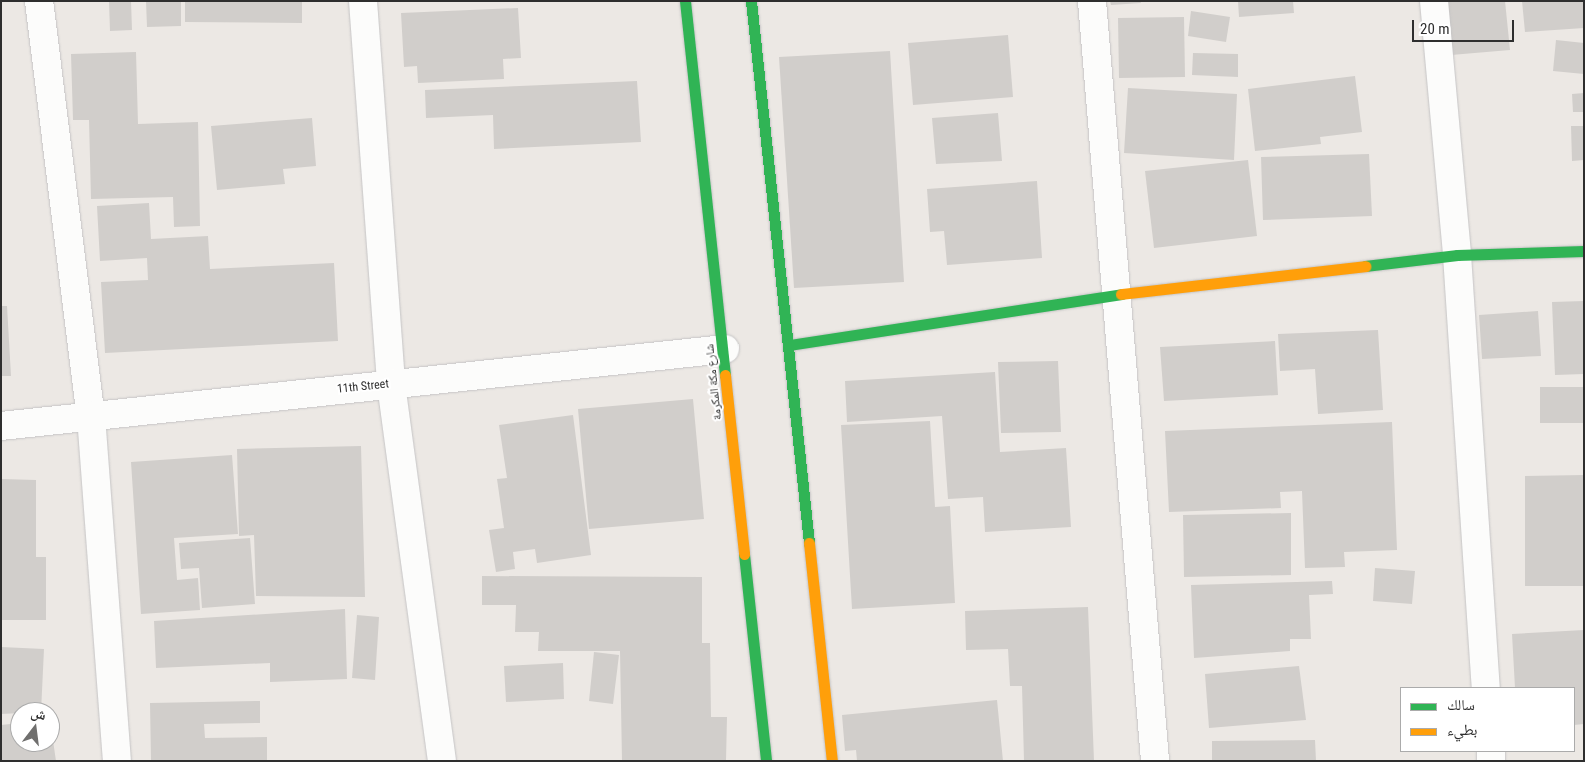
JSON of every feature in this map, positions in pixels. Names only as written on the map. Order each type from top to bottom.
[{"type":"main road","name":"شارع مكة المكرمة","points":[[685,1],[725,349],[766,761]]},
{"type":"main road","points":[[751,1],[832,761]]},
{"type":"main road","points":[[789,344],[1114,295],[1457,255],[1584,251]]},
{"type":"street","points":[[39,1],[91,416],[117,761]]},
{"type":"street","points":[[363,1],[391,384],[442,761]]},
{"type":"street","points":[[1092,1],[1114,295],[1155,761]]},
{"type":"street","points":[[1434,1],[1457,255],[1486,687]]},
{"type":"street","name":"11th Street","points":[[1,426],[725,349]]},
{"type":"building","points":[[109,1],[131,1],[132,30],[110,31]]},
{"type":"building","points":[[146,1],[181,1],[181,26],[147,27]]},
{"type":"building","points":[[185,1],[302,1],[302,23],[185,22]]},
{"type":"building","points":[[1110,1],[1140,1],[1141,3],[1111,5]]},
{"type":"building","points":[[1238,1],[1293,1],[1294,13],[1239,17]]},
{"type":"building","points":[[1446,1],[1505,1],[1510,50],[1451,55]]},
{"type":"building","points":[[1522,1],[1584,1],[1584,28],[1525,32]]},
{"type":"building","points":[[518,8],[521,58],[503,59],[504,79],[418,83],[417,66],[404,67],[401,13]]},
{"type":"building","points":[[1191,11],[1230,17],[1226,42],[1188,36]]},
{"type":"building","points":[[1184,17],[1185,77],[1119,78],[1118,18]]},
{"type":"building","points":[[1008,35],[1013,97],[913,105],[908,43]]},
{"type":"building","points":[[1556,40],[1584,43],[1584,74],[1553,71]]},
{"type":"building","points":[[890,51],[904,282],[794,288],[779,57]]},
{"type":"building","points":[[136,52],[138,124],[198,122],[200,226],[174,227],[173,197],[91,199],[89,120],[73,120],[71,54]]},
{"type":"building","points":[[1193,53],[1238,54],[1238,77],[1192,75]]},
{"type":"building","points":[[1355,76],[1362,132],[1320,137],[1321,144],[1255,151],[1248,89]]},
{"type":"building","points":[[637,81],[641,142],[494,149],[493,115],[426,118],[425,90]]},
{"type":"building","points":[[1128,88],[1237,94],[1234,160],[1124,153]]},
{"type":"building","points":[[1584,93],[1584,112],[1573,112],[1572,94]]},
{"type":"building","points":[[998,113],[1002,161],[936,164],[932,118]]},
{"type":"building","points":[[312,118],[316,166],[283,169],[285,184],[217,190],[211,126]]},
{"type":"building","points":[[1571,126],[1584,126],[1584,160],[1572,161]]},
{"type":"building","points":[[1369,154],[1372,216],[1263,220],[1261,157]]},
{"type":"building","points":[[1248,160],[1257,236],[1154,248],[1145,171]]},
{"type":"building","points":[[1037,181],[1042,258],[947,265],[944,231],[930,232],[927,189]]},
{"type":"building","points":[[149,203],[151,239],[208,236],[210,269],[334,263],[338,341],[105,353],[101,282],[148,280],[147,258],[100,261],[97,206]]},
{"type":"building","points":[[1584,301],[1584,374],[1555,375],[1552,302]]},
{"type":"building","points":[[1,306],[7,306],[11,376],[1,376]]},
{"type":"building","points":[[1538,311],[1541,356],[1482,359],[1479,315]]},
{"type":"building","points":[[1378,330],[1383,410],[1318,414],[1315,369],[1280,371],[1278,334]]},
{"type":"building","points":[[1275,341],[1278,395],[1164,401],[1160,347]]},
{"type":"building","points":[[1058,361],[1061,432],[1001,433],[998,362]]},
{"type":"building","points":[[995,372],[1000,452],[1066,448],[1071,527],[985,532],[983,497],[948,499],[942,416],[847,422],[845,381]]},
{"type":"building","points":[[1540,387],[1584,387],[1584,423],[1540,423]]},
{"type":"building","points":[[693,399],[704,519],[589,529],[578,409]]},
{"type":"building","points":[[573,415],[591,555],[537,563],[535,549],[513,552],[515,569],[496,572],[489,530],[504,528],[497,479],[507,478],[499,425]]},
{"type":"building","points":[[930,421],[935,507],[950,506],[955,603],[852,609],[841,425]]},
{"type":"building","points":[[1392,422],[1397,550],[1344,552],[1345,567],[1305,568],[1302,491],[1280,492],[1281,508],[1169,512],[1165,431]]},
{"type":"building","points":[[361,446],[365,597],[256,596],[254,535],[239,536],[237,449]]},
{"type":"building","points":[[232,455],[238,534],[174,538],[177,580],[198,578],[200,610],[141,614],[131,462]]},
{"type":"building","points":[[1584,475],[1584,586],[1525,586],[1525,476]]},
{"type":"building","points":[[1,479],[36,480],[36,557],[46,557],[46,620],[1,620]]},
{"type":"building","points":[[1291,513],[1291,575],[1184,577],[1183,515]]},
{"type":"building","points":[[250,538],[255,604],[202,608],[199,568],[181,569],[179,543]]},
{"type":"building","points":[[1375,568],[1415,571],[1412,604],[1373,601]]},
{"type":"building","points":[[482,576],[702,577],[702,643],[710,643],[711,717],[727,717],[726,761],[622,761],[620,651],[538,651],[539,632],[515,632],[516,605],[482,605]]},
{"type":"building","points":[[1332,581],[1333,594],[1309,595],[1311,639],[1290,639],[1290,651],[1194,658],[1191,585]]},
{"type":"building","points":[[1088,607],[1094,761],[1024,761],[1022,686],[1010,686],[1008,649],[966,650],[965,611]]},
{"type":"building","points":[[345,609],[347,679],[270,682],[270,663],[156,668],[154,621]]},
{"type":"building","points":[[357,615],[379,617],[375,680],[352,678]]},
{"type":"building","points":[[1584,630],[1584,724],[1575,725],[1575,687],[1515,687],[1512,634]]},
{"type":"building","points":[[1,647],[44,649],[41,702],[10,702],[10,714],[1,714]]},
{"type":"building","points":[[594,652],[619,655],[613,704],[589,701]]},
{"type":"building","points":[[563,663],[564,699],[506,702],[504,666]]},
{"type":"building","points":[[1299,666],[1306,720],[1209,728],[1205,674]]},
{"type":"building","points":[[997,700],[1003,761],[857,761],[856,750],[845,751],[842,715]]},
{"type":"building","points":[[260,701],[260,723],[204,724],[205,738],[267,737],[267,761],[151,761],[150,703]]},
{"type":"building","points":[[10,724],[10,752],[55,752],[56,761],[1,761],[1,725]]},
{"type":"building","points":[[1315,740],[1316,761],[1212,761],[1212,741]]},
{"type":"traffic: fast","points":[[685,1],[725,375]]},
{"type":"traffic: fast","points":[[751,1],[809,543]]},
{"type":"traffic: fast","points":[[1365,266],[1457,255],[1584,251]]},
{"type":"traffic: fast","points":[[789,345],[1121,294]]},
{"type":"traffic: fast","points":[[744,554],[766,761]]},
{"type":"traffic: slow","points":[[1121,294],[1365,266]]},
{"type":"traffic: slow","points":[[725,375],[744,554]]},
{"type":"traffic: slow","points":[[809,543],[832,761]]}]
